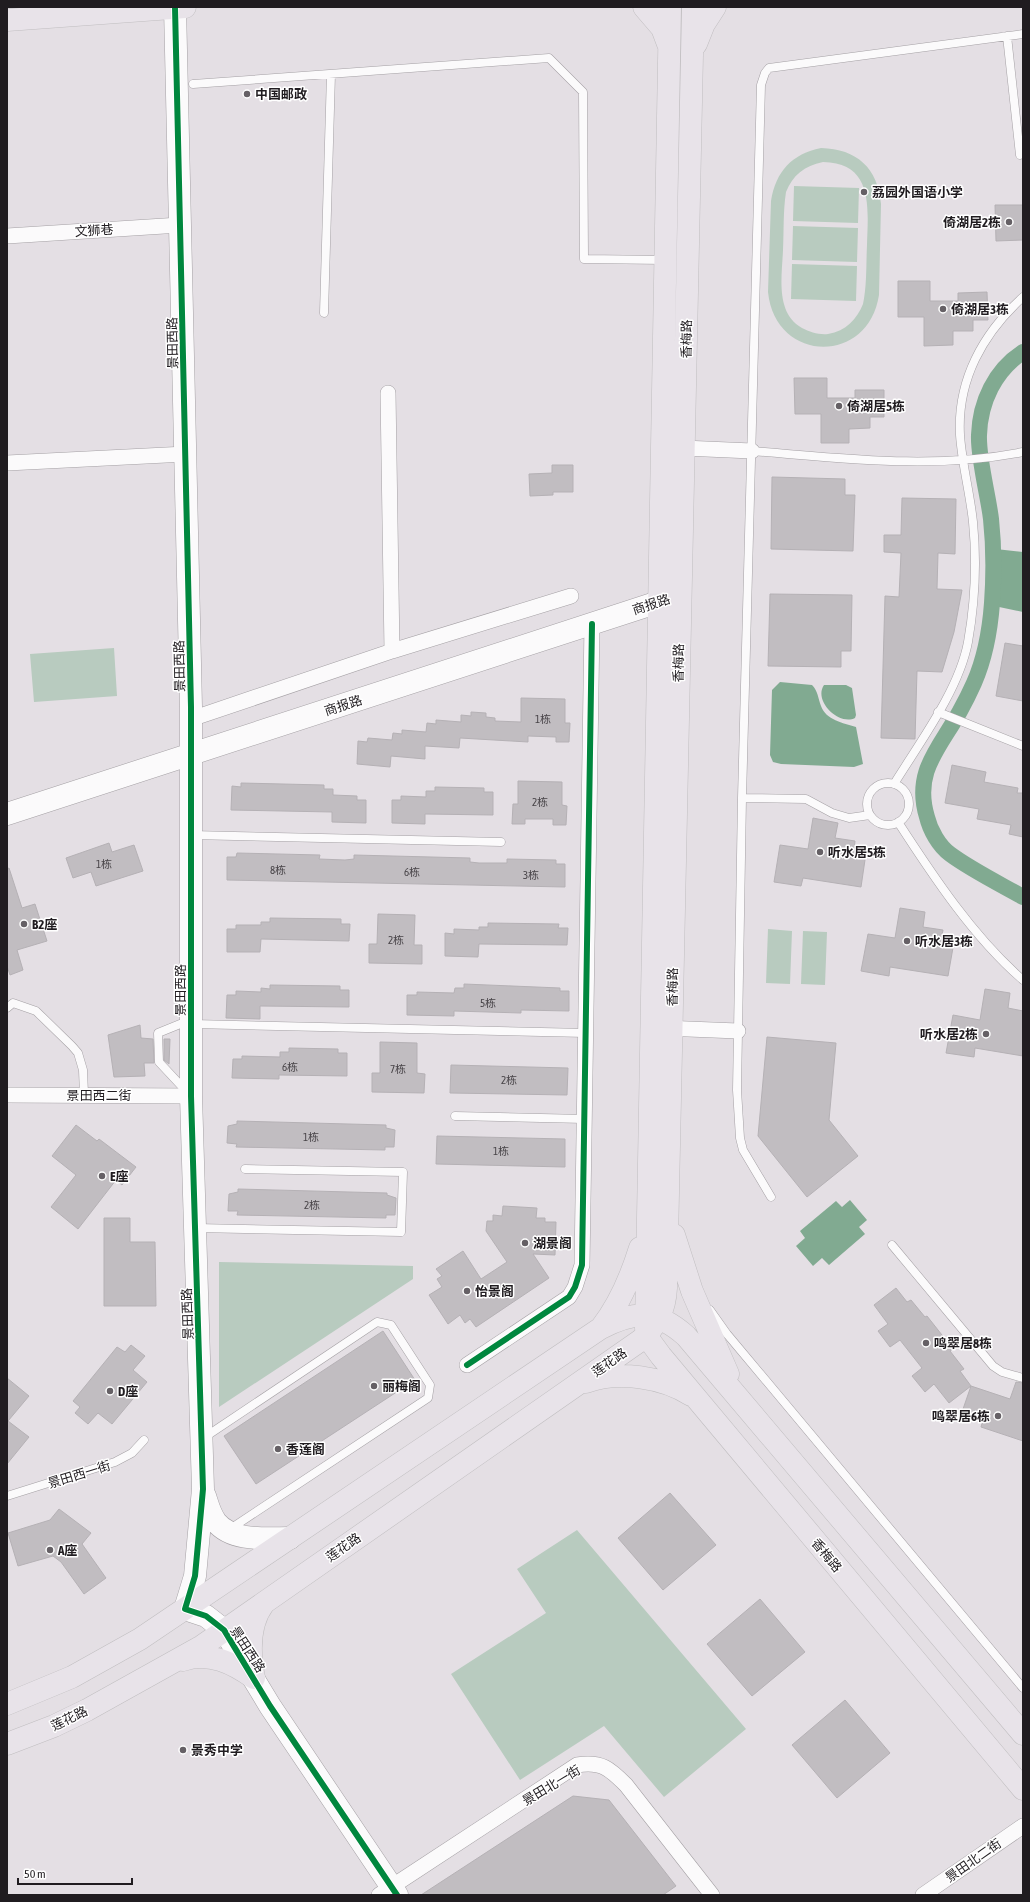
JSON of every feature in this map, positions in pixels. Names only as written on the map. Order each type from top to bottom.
[{"type":"main road","points":[[7,20],[178,7]]},
{"type":"main road","points":[[644,7],[662,28],[669,50]]},
{"type":"main road","name":"香梅路","points":[[651,1322],[666,1295],[668,1201],[661,1028],[658,602],[670,7]]},
{"type":"main road","name":"香梅路","points":[[693,7],[680,595],[661,1028],[647,1224],[651,1322],[661,1356],[1023,1789]]},
{"type":"main road","points":[[692,65],[701,32],[715,7]]},
{"type":"main road","points":[[668,1201],[671,1223],[686,1274],[709,1334],[748,1410]]},
{"type":"main road","points":[[601,1328],[610,1317],[629,1279],[647,1224]]},
{"type":"main road","points":[[7,1704],[48,1688],[96,1664],[140,1639],[601,1328],[619,1320],[651,1322],[674,1326],[686,1336],[1023,1734]]},
{"type":"main road","name":"莲花路","points":[[7,1744],[54,1726],[87,1710],[202,1646],[570,1389],[651,1322]]},
{"type":"main road","points":[[570,1389],[589,1381],[604,1377],[635,1378],[669,1384],[684,1391],[697,1400]]},
{"type":"main road","points":[[458,1425],[469,1428],[479,1440],[479,1448],[476,1455]]},
{"type":"main road","points":[[254,1678],[251,1656],[252,1633],[256,1615],[264,1603]]},
{"type":"main road","points":[[169,1664],[192,1658],[213,1658],[231,1663],[254,1678]]},
{"type":"street","name":"景田西路","points":[[178,7],[180,225],[192,719],[190,1022],[203,1489],[196,1576],[185,1609],[206,1616],[224,1630],[270,1706],[389,1892]]},
{"type":"street","name":"文狮巷","points":[[7,236],[180,225]]},
{"type":"street","points":[[388,393],[392,651]]},
{"type":"street","points":[[684,448],[752,452]]},
{"type":"street","points":[[7,463],[186,454]]},
{"type":"street","name":"商报路","points":[[7,814],[680,595]]},
{"type":"street","points":[[192,719],[392,651],[571,596]]},
{"type":"street","points":[[467,1365],[569,1297],[575,1287],[582,1265],[592,624]]},
{"type":"street","points":[[661,1028],[738,1031]]},
{"type":"street","name":"景田西二街","points":[[7,1095],[84,1094],[192,1096]]},
{"type":"street","name":"景田西路","points":[[203,1489],[211,1515],[221,1527],[227,1531]]},
{"type":"street","points":[[227,1531],[252,1537],[290,1538]]},
{"type":"street","name":"景田北一街","points":[[389,1892],[577,1766],[593,1764],[608,1768],[626,1786],[712,1895]]},
{"type":"street","name":"景田北二街","points":[[923,1895],[1023,1826]]},
{"type":"lane","points":[[771,1197],[743,1150],[740,1138],[737,1090],[742,798],[761,85],[765,73],[769,68],[1023,34]]},
{"type":"lane","points":[[1007,36],[1020,155]]},
{"type":"lane","points":[[193,84],[549,58],[583,92],[584,259],[665,260]]},
{"type":"lane","points":[[324,313],[331,74]]},
{"type":"lane","points":[[894,784],[938,712],[958,674],[967,645],[974,603],[975,567],[974,529],[960,435],[961,408],[966,383],[975,358],[987,336],[1000,320],[1023,297]]},
{"type":"lane","points":[[752,452],[904,462],[963,460],[1023,452]]},
{"type":"lane","points":[[938,712],[1023,746]]},
{"type":"lane","points":[[882,784],[894,784],[901,787],[906,793],[909,803],[908,810],[898,822],[884,824],[875,820],[870,815],[867,803],[872,790],[882,784]]},
{"type":"lane","points":[[742,798],[806,799],[832,813],[849,818],[870,815]]},
{"type":"lane","points":[[898,822],[925,863],[972,925],[1000,957],[1023,980]]},
{"type":"lane","points":[[191,835],[501,842]]},
{"type":"lane","points":[[7,1008],[13,1003],[36,1011],[72,1046],[78,1053],[83,1070],[84,1094]]},
{"type":"lane","points":[[192,1096],[159,1062],[158,1033],[190,1022],[586,1033]]},
{"type":"lane","points":[[455,1116],[584,1119]]},
{"type":"lane","points":[[195,1228],[401,1232],[403,1172],[245,1169]]},
{"type":"lane","points":[[671,1223],[681,1253],[700,1292],[712,1313],[727,1334],[1023,1688]]},
{"type":"lane","points":[[892,1245],[993,1366],[1002,1372],[1023,1378]]},
{"type":"lane","points":[[202,1438],[377,1322],[391,1325],[430,1384],[428,1398],[227,1531]]},
{"type":"lane","name":"景田西一街","points":[[7,1496],[116,1462],[132,1453],[144,1440]]},
{"type":"shaded area","points":[[821,148],[834,149],[845,152],[863,163],[875,180],[879,191],[881,204],[879,295],[871,318],[858,334],[841,344],[822,347],[803,343],[787,332],[774,315],[768,292],[771,201],[773,190],[781,173],[787,166],[794,159]],"holes":[[[823,162],[840,164],[852,170],[860,179],[867,203],[868,217],[865,290],[863,304],[858,315],[850,324],[840,330],[828,334],[821,334],[802,328],[793,321],[784,304],[781,282],[785,199],[789,186],[800,172],[810,166]]]},
{"type":"shaded area","points":[[794,186],[859,188],[858,223],[793,221]]},
{"type":"shaded area","points":[[793,226],[858,228],[857,262],[792,260]]},
{"type":"shaded area","points":[[792,264],[857,266],[856,301],[791,299]]},
{"type":"shaded area","points":[[987,548],[1023,552],[1023,612],[985,604]]},
{"type":"shaded area","points":[[114,648],[117,696],[34,702],[30,654]]},
{"type":"shaded area","points":[[780,682],[812,685],[817,692],[823,711],[827,715],[831,718],[856,727],[863,764],[854,767],[781,764],[773,762],[770,755],[772,690]]},
{"type":"shaded area","points":[[824,685],[846,685],[852,688],[856,715],[855,718],[849,720],[842,718],[829,710],[822,698]]},
{"type":"shaded area","points":[[768,929],[792,931],[790,984],[766,983]]},
{"type":"shaded area","points":[[803,931],[827,932],[825,985],[801,984]]},
{"type":"shaded area","points":[[850,1200],[867,1220],[859,1227],[865,1234],[829,1265],[822,1258],[813,1266],[796,1246],[805,1238],[800,1231],[836,1201],[842,1207]]},
{"type":"shaded area","points":[[219,1262],[413,1266],[413,1279],[219,1407]]},
{"type":"shaded area","points":[[577,1530],[746,1729],[664,1797],[604,1726],[520,1780],[451,1674],[546,1613],[517,1569]]},
{"type":"building","name":"倚湖居2栋","points":[[995,205],[1023,205],[1023,240],[996,241]]},
{"type":"building","name":"倚湖居3栋","points":[[898,281],[930,281],[930,301],[958,301],[958,293],[987,292],[988,320],[973,320],[973,331],[953,331],[953,345],[924,346],[924,317],[898,317]]},
{"type":"building","name":"倚湖居5栋","points":[[794,378],[827,378],[827,398],[855,398],[855,390],[884,390],[884,417],[870,417],[870,428],[849,429],[849,443],[821,443],[821,414],[795,414]]},
{"type":"building","points":[[552,465],[573,465],[573,492],[553,492],[553,495],[530,496],[529,474],[552,473]]},
{"type":"building","points":[[772,477],[845,479],[845,495],[855,495],[853,551],[771,549]]},
{"type":"building","points":[[902,498],[956,499],[955,554],[938,553],[937,589],[962,590],[954,632],[942,672],[917,671],[915,739],[881,738],[885,596],[899,597],[901,553],[884,552],[884,535],[901,535]]},
{"type":"building","points":[[770,594],[852,595],[851,651],[841,651],[841,667],[768,666]]},
{"type":"building","points":[[1005,643],[1023,646],[1023,701],[996,696]]},
{"type":"building","points":[[521,698],[565,699],[565,723],[570,723],[569,742],[556,742],[556,737],[528,736],[528,742],[460,738],[459,748],[425,746],[425,759],[391,756],[390,767],[357,764],[358,741],[367,742],[368,738],[392,740],[393,733],[402,734],[402,730],[426,732],[427,723],[436,724],[436,720],[461,722],[461,715],[471,716],[471,712],[486,713],[486,717],[495,718],[495,721],[521,722]]},
{"type":"building","points":[[952,765],[986,772],[984,782],[1018,788],[1017,793],[1023,793],[1023,837],[1009,834],[1011,825],[977,819],[979,809],[945,803]]},
{"type":"building","points":[[518,781],[562,782],[562,805],[567,806],[566,825],[553,825],[553,819],[525,819],[525,824],[512,824],[513,804],[518,804]]},
{"type":"building","points":[[241,783],[324,785],[324,789],[333,789],[333,795],[357,796],[357,800],[366,800],[366,823],[332,822],[332,812],[231,810],[232,786],[241,787]]},
{"type":"building","points":[[435,787],[484,788],[484,792],[493,792],[493,815],[425,814],[425,824],[392,823],[392,800],[401,800],[401,796],[426,797],[426,791],[435,791]]},
{"type":"building","name":"听水居5栋","points":[[813,818],[838,823],[835,838],[855,841],[854,851],[866,853],[861,887],[803,878],[801,886],[774,882],[780,845],[808,849]]},
{"type":"building","points":[[109,843],[112,852],[134,845],[143,871],[96,886],[91,872],[73,878],[66,858]]},
{"type":"building","points":[[237,853],[320,855],[319,859],[345,860],[354,859],[354,855],[470,858],[470,862],[479,863],[507,863],[507,859],[556,860],[556,864],[565,864],[565,887],[227,880],[227,857],[236,857]]},
{"type":"building","name":"B2座","points":[[9,868],[22,908],[35,904],[47,941],[17,950],[23,970],[10,975],[7,966],[7,869]]},
{"type":"building","name":"听水居3栋","points":[[900,908],[925,912],[923,927],[943,930],[941,940],[954,942],[948,976],[890,967],[889,976],[861,971],[868,934],[895,938]]},
{"type":"building","points":[[378,914],[415,915],[414,945],[422,945],[422,964],[369,963],[369,944],[377,944]]},
{"type":"building","points":[[270,918],[341,919],[341,924],[350,924],[349,941],[261,939],[260,952],[227,952],[227,929],[236,929],[236,925],[261,925],[261,922],[270,922]]},
{"type":"building","points":[[488,923],[559,924],[558,928],[568,928],[567,945],[479,944],[478,957],[445,956],[445,933],[454,934],[454,929],[479,930],[479,927],[488,927]]},
{"type":"building","points":[[464,984],[560,988],[560,991],[569,991],[569,1011],[521,1010],[521,1013],[454,1011],[454,1016],[407,1015],[407,995],[417,995],[417,992],[454,993],[455,988],[464,988]]},
{"type":"building","points":[[270,985],[340,986],[340,990],[349,990],[349,1007],[260,1006],[260,1019],[226,1018],[227,995],[236,995],[236,991],[261,992],[261,988],[270,989]]},
{"type":"building","name":"听水居2栋","points":[[985,989],[1010,993],[1008,1008],[1023,1011],[1023,1056],[975,1048],[974,1057],[946,1053],[953,1015],[980,1020]]},
{"type":"building","points":[[140,1025],[141,1038],[153,1039],[154,1063],[144,1063],[145,1076],[114,1077],[108,1035]]},
{"type":"building","points":[[767,1037],[836,1043],[829,1120],[858,1156],[807,1197],[758,1136]]},
{"type":"building","points":[[164,1039],[170,1039],[169,1064],[164,1060]]},
{"type":"building","points":[[380,1042],[417,1043],[417,1073],[425,1074],[424,1093],[372,1092],[372,1073],[380,1073]]},
{"type":"building","points":[[289,1048],[338,1049],[338,1053],[347,1053],[347,1076],[279,1075],[279,1079],[232,1078],[233,1059],[242,1059],[242,1056],[280,1057],[280,1052],[289,1052]]},
{"type":"building","points":[[451,1065],[568,1068],[567,1095],[450,1093]]},
{"type":"building","points":[[237,1121],[386,1125],[386,1128],[395,1130],[394,1147],[385,1147],[385,1150],[236,1147],[237,1144],[227,1143],[228,1126],[237,1124]]},
{"type":"building","name":"E座","points":[[76,1125],[97,1141],[99,1139],[136,1167],[122,1185],[116,1180],[78,1229],[51,1207],[76,1175],[52,1156]]},
{"type":"building","points":[[437,1136],[565,1139],[565,1167],[436,1164]]},
{"type":"building","points":[[238,1189],[387,1193],[387,1195],[396,1198],[395,1215],[386,1215],[386,1218],[237,1215],[238,1211],[228,1211],[229,1194],[238,1192]]},
{"type":"building","points":[[503,1206],[537,1208],[536,1218],[545,1218],[545,1222],[556,1222],[555,1255],[533,1254],[549,1278],[476,1327],[470,1319],[465,1323],[460,1315],[448,1324],[429,1295],[442,1287],[437,1279],[442,1276],[436,1269],[463,1251],[481,1279],[507,1262],[486,1231],[487,1221],[493,1221],[493,1215],[502,1216]]},
{"type":"building","points":[[104,1218],[130,1218],[130,1242],[155,1242],[156,1306],[104,1306]]},
{"type":"building","name":"鸣翠居8栋","points":[[896,1288],[907,1302],[911,1300],[925,1317],[927,1316],[953,1349],[950,1351],[964,1369],[960,1371],[971,1386],[949,1403],[934,1384],[925,1392],[912,1376],[922,1368],[900,1340],[890,1347],[878,1331],[888,1324],[874,1305]]},
{"type":"building","points":[[383,1331],[415,1380],[256,1484],[224,1436]]},
{"type":"building","name":"D座","points":[[131,1345],[145,1356],[133,1370],[147,1382],[112,1424],[98,1413],[88,1424],[75,1413],[80,1407],[73,1401],[117,1347],[125,1352]]},
{"type":"building","points":[[7,1378],[29,1396],[8,1421],[29,1437],[7,1464]]},
{"type":"building","name":"鸣翠居6栋","points":[[1016,1382],[1023,1383],[1023,1441],[981,1427],[983,1420],[962,1412],[971,1386],[1010,1399]]},
{"type":"building","points":[[670,1493],[716,1545],[663,1590],[618,1538]]},
{"type":"building","name":"A座","points":[[59,1509],[91,1533],[82,1544],[106,1578],[84,1594],[61,1562],[53,1556],[18,1566],[8,1533],[50,1520]]},
{"type":"building","points":[[760,1599],[805,1652],[752,1696],[707,1644]]},
{"type":"building","points":[[845,1700],[890,1753],[837,1798],[792,1745]]},
{"type":"building","points":[[573,1796],[609,1800],[676,1886],[663,1895],[421,1895]]},
{"type":"waterway","points":[[1023,352],[1013,359],[997,377],[986,399],[980,423],[980,454],[991,519],[993,550],[992,603],[986,644],[974,683],[960,711],[931,761],[923,786],[928,822],[942,847],[967,865],[1023,897]]},
{"type":"cycle path","points":[[175,7],[191,707],[191,1096],[203,1489],[195,1576],[185,1609],[206,1616],[224,1630],[270,1706],[397,1895]]},
{"type":"cycle path","points":[[467,1365],[569,1297],[575,1287],[582,1265],[592,624]]},
{"type":"place","name":"中国邮政","points":[[247,94]]},
{"type":"place","name":"荔园外国语小学","points":[[864,192]]},
{"type":"place","name":"倚湖居2栋","points":[[1009,222]]},
{"type":"place","name":"倚湖居3栋","points":[[943,309]]},
{"type":"place","name":"倚湖居5栋","points":[[839,406]]},
{"type":"place","name":"听水居5栋","points":[[820,852]]},
{"type":"place","name":"B2座","points":[[24,924]]},
{"type":"place","name":"听水居3栋","points":[[907,941]]},
{"type":"place","name":"听水居2栋","points":[[986,1034]]},
{"type":"place","name":"E座","points":[[102,1176]]},
{"type":"place","name":"湖景阁","points":[[525,1243]]},
{"type":"place","name":"怡景阁","points":[[467,1291]]},
{"type":"place","name":"鸣翠居8栋","points":[[926,1343]]},
{"type":"place","name":"丽梅阁","points":[[374,1386]]},
{"type":"place","name":"D座","points":[[110,1391]]},
{"type":"place","name":"鸣翠居6栋","points":[[998,1416]]},
{"type":"place","name":"香莲阁","points":[[278,1449]]},
{"type":"place","name":"A座","points":[[50,1550]]},
{"type":"place","name":"景秀中学","points":[[183,1750]]}]
